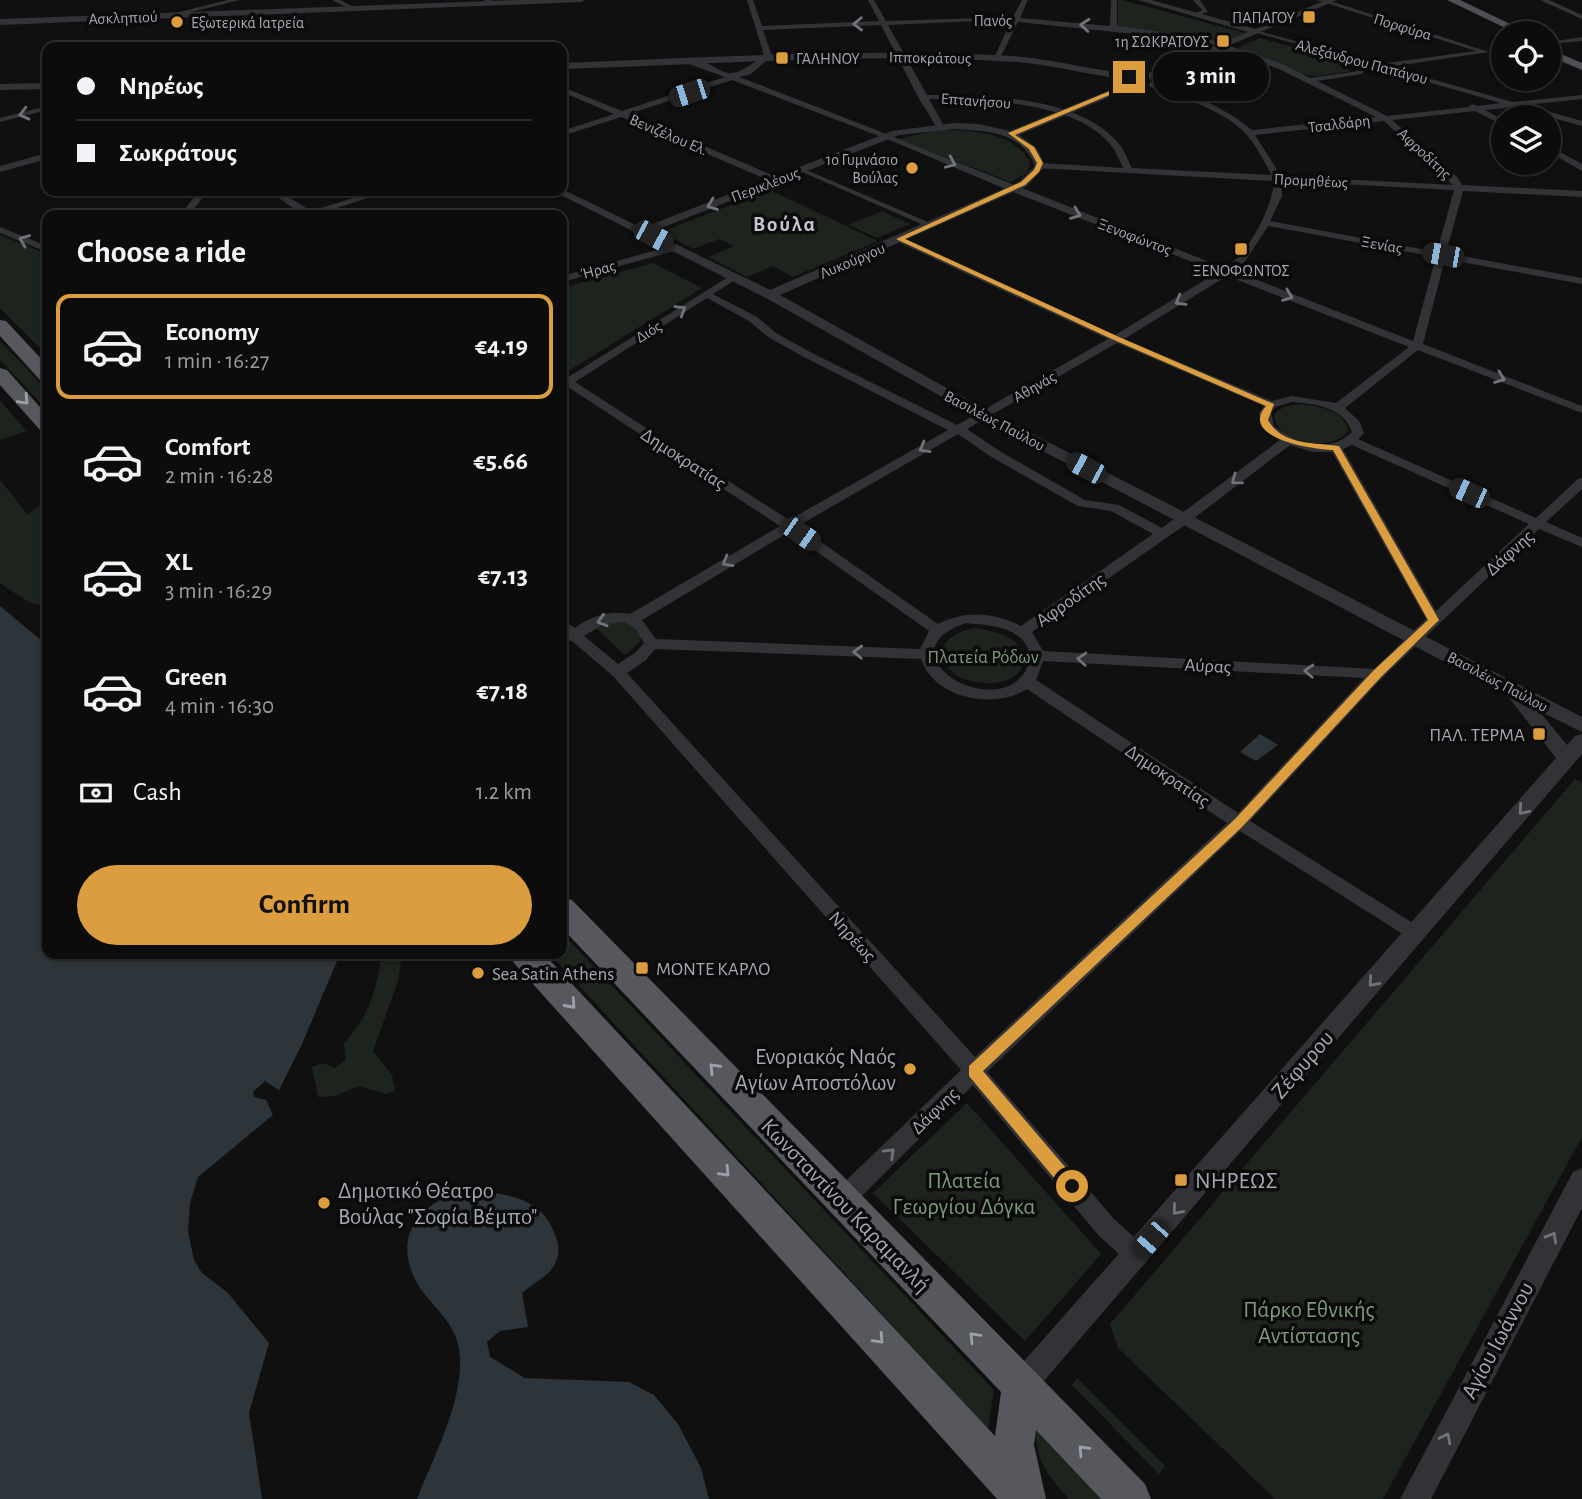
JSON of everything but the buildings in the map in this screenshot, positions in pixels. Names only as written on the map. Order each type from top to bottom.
[{"type":"highway","points":[[0,326],[42,370]]},
{"type":"highway","points":[[0,374],[42,420]]},
{"type":"highway","name":"Κωνσταντίνου Καραμανλή","points":[[567,914],[1130,1499]]},
{"type":"highway","points":[[530,959],[1025,1498]]},
{"type":"highway","points":[[1021,1386],[1014,1446],[1025,1498]]},
{"type":"main road","points":[[1436,0],[1491,25]]},
{"type":"main road","points":[[1452,0],[1498,21]]},
{"type":"main road","points":[[1561,47],[1582,60]]},
{"type":"main road","points":[[1561,57],[1582,67]]},
{"type":"street","points":[[166,16],[237,0]]},
{"type":"street","points":[[335,0],[354,9]]},
{"type":"street","name":"Ασκληπιού","points":[[0,22],[354,9],[489,1],[581,0]]},
{"type":"street","points":[[567,132],[734,79],[748,72],[768,56],[750,0]]},
{"type":"street","points":[[871,0],[940,126]]},
{"type":"street","points":[[996,58],[1025,0]]},
{"type":"street","points":[[1113,28],[1114,0]]},
{"type":"street","name":"Αλεξάνδρου Παπάγου","points":[[1142,0],[1582,124]]},
{"type":"street","points":[[1196,0],[1206,11],[1197,15]]},
{"type":"street","points":[[1542,0],[1582,17]]},
{"type":"street","points":[[1149,81],[1327,1]]},
{"type":"street","name":"Πορφύρα","points":[[1327,1],[1485,52],[1380,66]]},
{"type":"street","points":[[188,5],[206,14]]},
{"type":"street","name":"Πανός","points":[[760,28],[1015,19],[1183,36],[1226,45]]},
{"type":"street","points":[[1561,42],[1582,39]]},
{"type":"street","name":"Αφροδίτης","points":[[1226,45],[1310,80],[1385,118],[1455,180],[1459,188],[1417,345]]},
{"type":"street","name":"Ιπποκράτους","points":[[567,66],[768,56],[996,58],[1061,64],[1130,81]]},
{"type":"street","name":"Ξενοφώντος","points":[[690,61],[888,136],[1013,189],[1582,410]]},
{"type":"street","points":[[1310,80],[1362,72]]},
{"type":"street","points":[[1421,77],[1491,116]]},
{"type":"street","points":[[1010,135],[1130,81],[1149,81],[1227,116],[1250,133],[1278,178]]},
{"type":"street","points":[[0,87],[42,86]]},
{"type":"street","name":"Βενιζέλου Ελ.","points":[[567,91],[776,180]]},
{"type":"street","name":"Επτανήσου","points":[[922,97],[998,100],[1062,113],[1102,132],[1121,153],[1129,170]]},
{"type":"street","name":"Τσαλδάρη","points":[[1250,133],[1582,97]]},
{"type":"street","points":[[0,120],[42,109]]},
{"type":"street","name":"Περικλέους","points":[[644,231],[888,136],[916,128],[972,127],[1010,135]]},
{"type":"street","points":[[1010,135],[1031,148],[1040,166]]},
{"type":"street","points":[[1561,156],[1582,168]]},
{"type":"street","points":[[0,169],[42,157]]},
{"type":"street","name":"Προμηθέως","points":[[1040,166],[1582,194]]},
{"type":"street","name":"Λυκούργου","points":[[770,295],[1013,189],[1030,178],[1040,166]]},
{"type":"street","points":[[802,170],[931,225]]},
{"type":"street","name":"Αθηνάς","points":[[567,633],[610,618],[633,619],[1227,272],[1239,264],[1265,223],[1278,195],[1278,178]]},
{"type":"street","name":"Βασιλέως Παύλου","points":[[567,195],[770,295],[983,414],[1582,724]]},
{"type":"street","points":[[188,210],[200,196]]},
{"type":"street","points":[[281,196],[302,210]]},
{"type":"street","points":[[325,210],[369,196]]},
{"type":"street","name":"Ξενίας","points":[[1265,223],[1582,281]]},
{"type":"street","points":[[0,230],[42,247]]},
{"type":"street","points":[[900,239],[1116,339],[1271,405]]},
{"type":"street","name":"Ήρας","points":[[567,278],[675,248]]},
{"type":"street","name":"Διός","points":[[567,383],[733,277]]},
{"type":"street","points":[[706,295],[753,319],[772,335],[808,355],[929,418],[957,429],[1082,503],[1114,508],[1163,534]]},
{"type":"street","points":[[1337,408],[1417,345]]},
{"type":"street","name":"Δημοκρατίας","points":[[567,385],[789,526],[937,630]]},
{"type":"street","points":[[1292,399],[1306,399],[1337,408],[1356,425],[1357,433],[1352,441],[1336,448],[1311,448],[1287,441],[1268,427],[1264,420],[1271,405],[1292,399]]},
{"type":"street","name":"Αφροδίτης","points":[[1022,632],[1184,519],[1287,441]]},
{"type":"street","points":[[1352,441],[1582,543]]},
{"type":"street","points":[[1336,448],[1434,620]]},
{"type":"street","name":"Δάφνης","points":[[841,1201],[974,1071],[1239,822],[1377,674],[1582,482]]},
{"type":"street","points":[[633,619],[647,631],[651,644]]},
{"type":"street","points":[[958,620],[997,620],[1022,632],[1033,643],[1039,656],[1037,670],[1028,682],[1013,691],[999,694],[966,691],[938,676],[929,664],[926,654],[928,642],[937,630],[958,620]]},
{"type":"street","name":"Νηρέως","points":[[567,634],[618,672],[974,1071],[1107,1228],[1137,1255]]},
{"type":"street","points":[[651,644],[926,654]]},
{"type":"street","points":[[618,672],[641,656],[651,644]]},
{"type":"street","name":"Αύρας","points":[[1039,656],[1377,674]]},
{"type":"street","name":"Δημοκρατίας","points":[[1028,682],[1239,822],[1415,933]]},
{"type":"street","points":[[1508,686],[1563,750],[1575,750]]},
{"type":"street","name":"Ζέφυρου","points":[[1021,1386],[1575,750]]},
{"type":"street","name":"Αγίου Ιωάννου","points":[[1415,1499],[1582,1181]]},
{"type":"green space","points":[[1118,0],[1245,33],[1224,42],[1118,27]]},
{"type":"green space","points":[[1260,38],[1352,63],[1348,68],[1350,71],[1306,75],[1237,48]]},
{"type":"green space","points":[[938,130],[977,132],[1003,138],[1023,152],[1030,163],[1027,173],[1011,182],[898,139]]},
{"type":"green space","points":[[770,190],[878,241],[793,277],[773,266],[747,277],[709,257],[734,246],[719,239],[693,249],[661,232]]},
{"type":"green space","points":[[882,211],[910,224],[877,238],[849,225]]},
{"type":"green space","points":[[0,235],[42,252],[42,350],[0,308]]},
{"type":"green space","points":[[653,263],[702,288],[567,372],[567,287]]},
{"type":"green space","points":[[0,341],[42,385],[42,405],[0,360]]},
{"type":"green space","points":[[0,400],[26,431],[0,440]]},
{"type":"green space","points":[[1301,404],[1330,410],[1342,418],[1348,431],[1331,442],[1295,439],[1277,425],[1274,415],[1283,408]]},
{"type":"green space","points":[[0,480],[28,515],[42,503],[42,606],[28,602],[0,583]]},
{"type":"green space","points":[[619,621],[631,623],[642,635],[639,643],[625,655],[596,628]]},
{"type":"green space","name":"Πλατεία Ρόδων","points":[[974,628],[998,633],[1013,641],[1022,651],[1024,661],[1019,671],[1010,679],[995,683],[976,682],[950,670],[943,659],[944,646],[953,636]]},
{"type":"green space","name":"Πάρκο Εθνικής Αντίστασης","points":[[1575,779],[1582,783],[1582,1137],[1383,1499],[1275,1499],[1118,1348],[1110,1324]]},
{"type":"green space","points":[[567,938],[994,1390],[988,1429],[555,959],[567,959]]},
{"type":"green space","points":[[380,959],[401,959],[398,981],[373,1051],[392,1075],[395,1091],[385,1094],[359,1086],[335,1096],[318,1097],[312,1067],[323,1063],[335,1068],[346,1060],[344,1043],[365,1013],[377,979]]},
{"type":"green space","name":"Πλατεία Γεωργίου Δόγκα","points":[[967,1103],[1101,1254],[1025,1341],[873,1193]]},
{"type":"green space","points":[[1077,1378],[1165,1466],[1159,1474],[1072,1385]]},
{"type":"green space","points":[[1036,1429],[1101,1499],[1069,1499],[1040,1459]]},
{"type":"shaded area","points":[[0,606],[42,641],[42,959],[338,959],[302,1044],[279,1090],[265,1081],[253,1092],[254,1097],[266,1100],[273,1115],[198,1177],[190,1203],[188,1232],[194,1260],[202,1273],[228,1293],[269,1343],[249,1413],[262,1499],[0,1499]]},
{"type":"shaded area","points":[[1260,734],[1278,745],[1256,761],[1240,752]]},
{"type":"shaded area","points":[[461,1191],[503,1194],[528,1203],[547,1219],[558,1244],[558,1256],[553,1268],[522,1293],[528,1327],[500,1331],[487,1342],[490,1357],[525,1378],[629,1382],[654,1395],[678,1424],[701,1468],[709,1499],[417,1499],[452,1411],[457,1393],[460,1357],[458,1343],[447,1321],[413,1275],[407,1245],[416,1221],[424,1212],[435,1203]]},
{"type":"place","name":"ΠΑΠΑΓΟΥ","points":[[1309,17]]},
{"type":"place","name":"Εξωτερικά Ιατρεία","points":[[177,22]]},
{"type":"place","name":"1η ΣΩΚΡΑΤΟΥΣ","points":[[1223,41]]},
{"type":"place","name":"ΓΑΛΗΝΟΥ","points":[[782,58]]},
{"type":"place","name":"1ο Γυμνάσιο Βούλας","points":[[912,168]]},
{"type":"place","name":"ΞΕΝΟΦΩΝΤΟΣ","points":[[1241,249]]},
{"type":"place","name":"ΠΑΛ. ΤΕΡΜΑ","points":[[1539,734]]},
{"type":"place","name":"ΜΟΝΤΕ ΚΑΡΛΟ","points":[[642,968]]},
{"type":"place","name":"Sea Satin Athens","points":[[478,973]]},
{"type":"place","name":"Ενοριακός Ναός Αγίων Αποστόλων","points":[[910,1069]]},
{"type":"place","name":"ΝΗΡΕΩΣ","points":[[1181,1180]]},
{"type":"place","name":"Δημοτικό Θέατρο Βούλας \"Σοφία Βέμπο\"","points":[[324,1203]]},
{"type":"district","name":"Βούλα","points":[[785,224]]},
{"type":"route","points":[[1072,1186],[974,1071],[1239,822],[1377,674],[1434,620],[1336,448],[1311,448],[1287,441],[1268,427],[1264,420],[1271,405],[1116,339],[900,239],[1023,184],[1037,171],[1040,163],[1026,143],[1010,135],[1132,84],[1126,80],[1129,77]]}]
